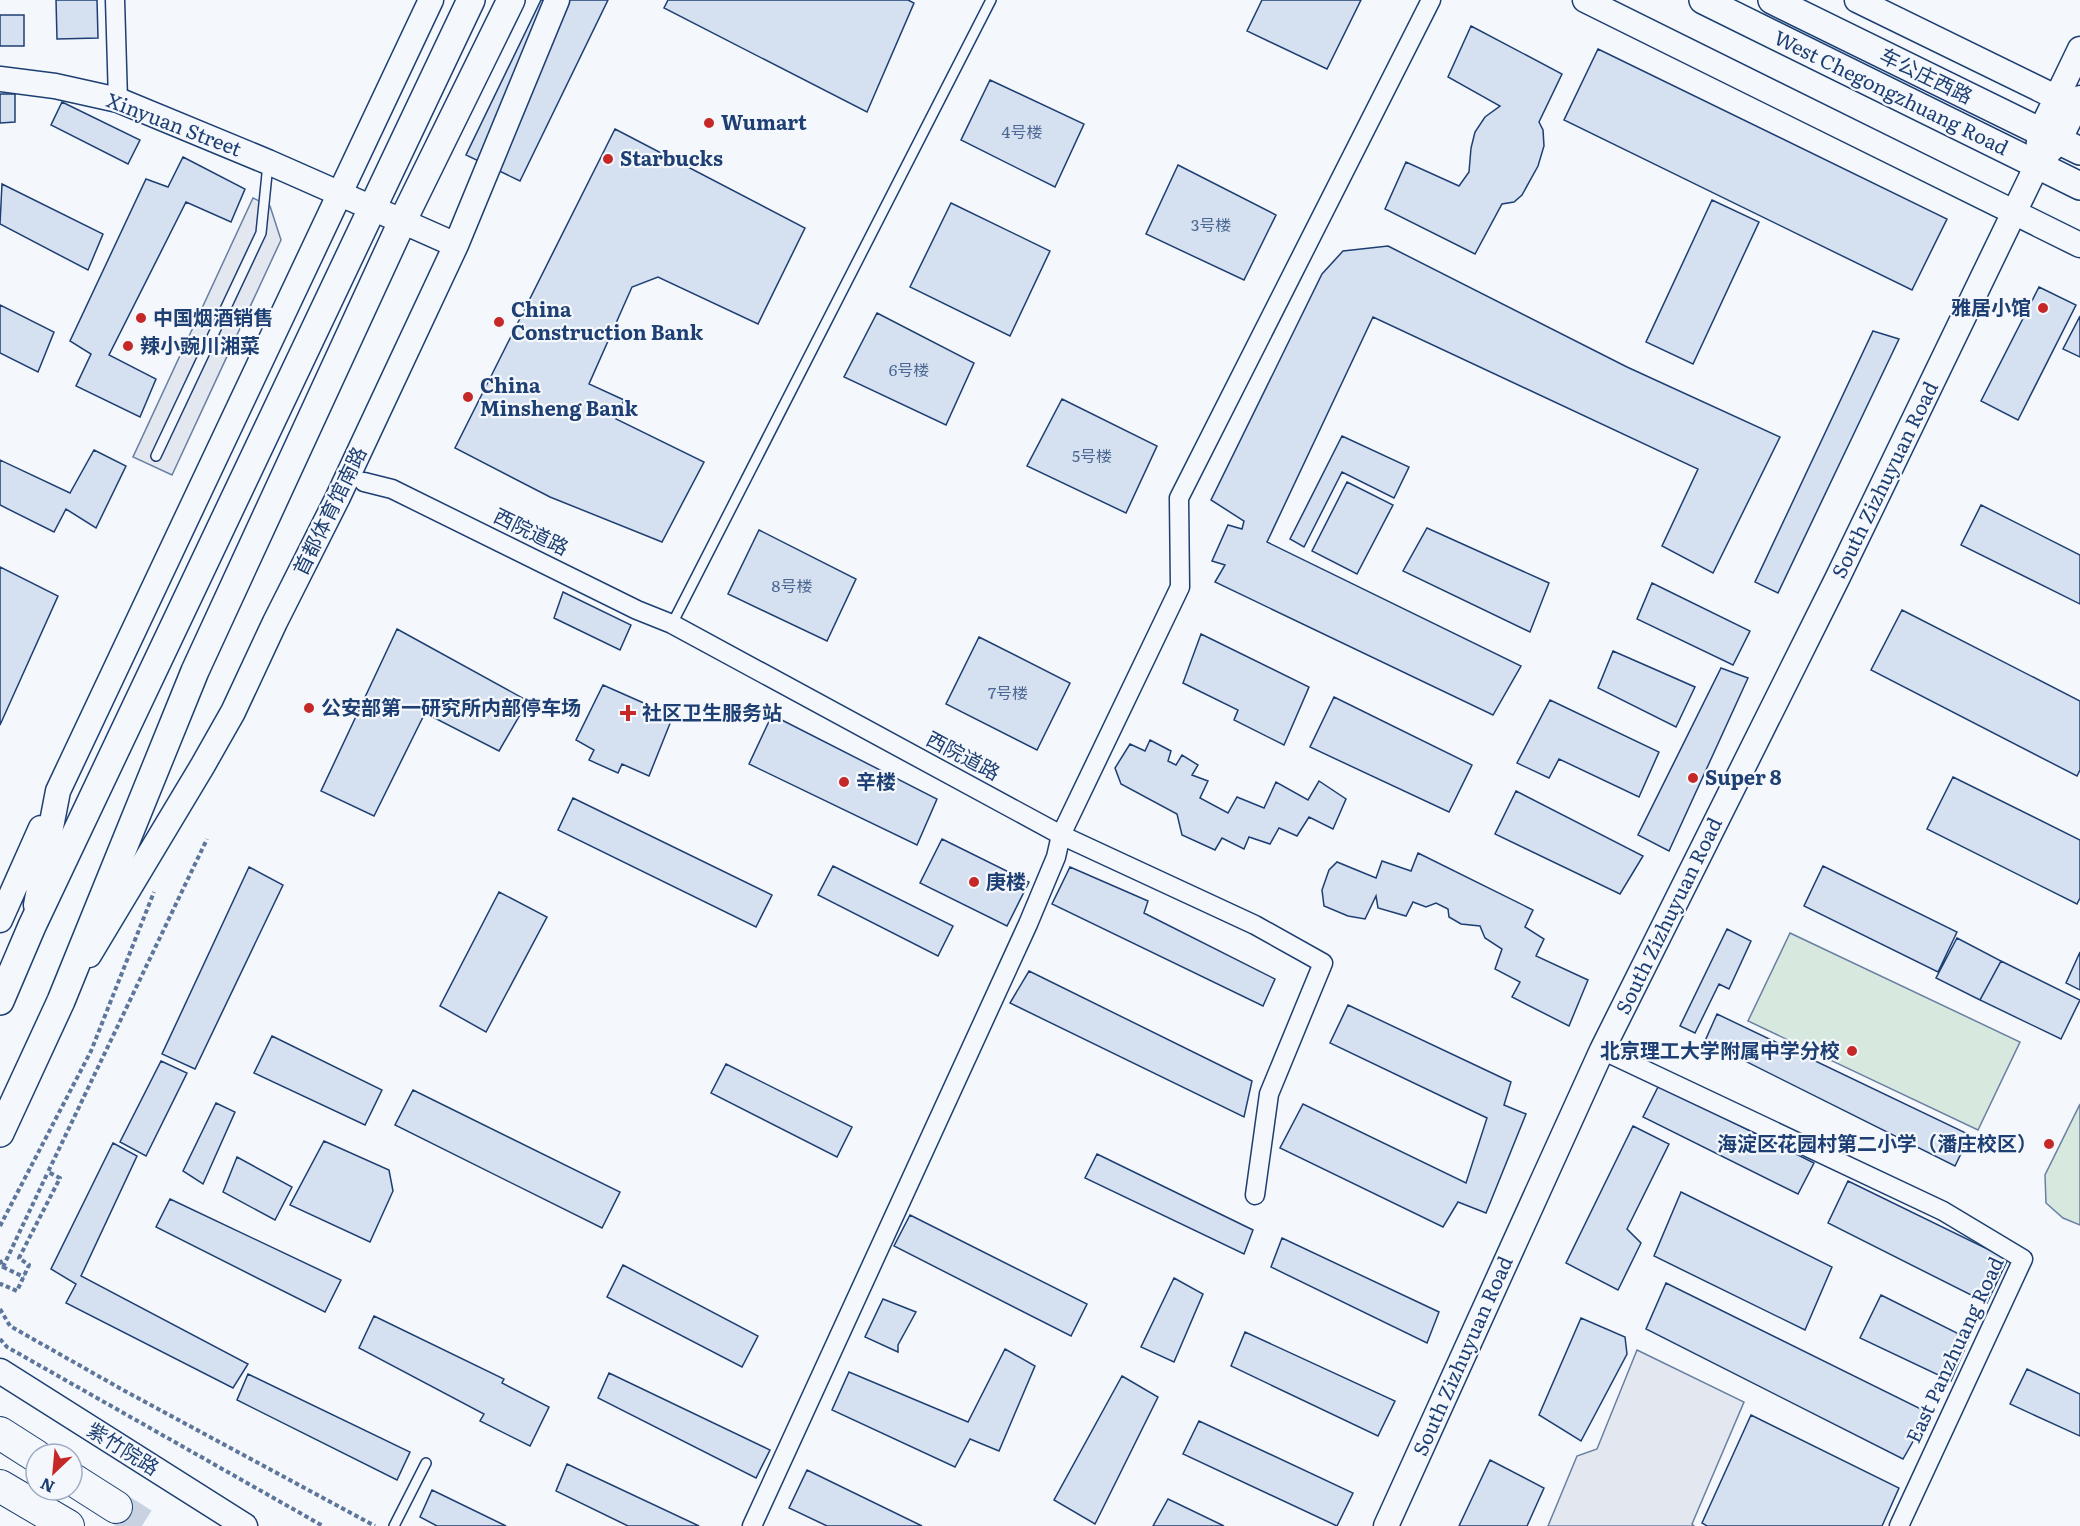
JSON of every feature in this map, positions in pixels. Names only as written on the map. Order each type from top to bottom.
[{"type":"highway","points":[[0,1433],[24,1448]]},
{"type":"highway","points":[[0,1486],[68,1526]]},
{"type":"highway","points":[[84,1487],[116,1507]]},
{"type":"main road","points":[[0,1000],[32,926],[471,0]]},
{"type":"main road","name":"首都体育馆南路","points":[[0,1133],[61,1001],[195,671],[402,222],[511,0]]},
{"type":"main road","name":"West Chegongzhuang Road","points":[[1702,0],[2080,186]]},
{"type":"main road","name":"车公庄西路","points":[[1772,0],[2060,141]]},
{"type":"street","points":[[115,0],[118,100]]},
{"type":"street","points":[[0,920],[58,791],[431,0]]},
{"type":"street","name":"首都体育馆南路","points":[[61,1001],[203,765],[232,712],[338,497],[456,245],[557,0]]},
{"type":"street","points":[[752,1526],[1028,924],[1056,857],[1061,835],[1180,587],[1179,498],[1431,0]]},
{"type":"street","points":[[1585,0],[2080,245]]},
{"type":"street","points":[[1857,0],[2073,103],[2080,49]]},
{"type":"street","name":"Xinyuan Street","points":[[0,79],[55,86],[118,100],[268,162],[456,245]]},
{"type":"street","name":"South Zizhuyuan Road","points":[[1386,1526],[1602,1050],[1837,579],[2037,165],[2060,141],[2073,103]]},
{"type":"street","name":"西院道路","points":[[364,482],[393,489],[637,610],[672,624],[1061,835],[1255,925],[1323,963],[1269,1094],[1255,1195]]},
{"type":"street","points":[[32,926],[58,791]]},
{"type":"street","name":"East Panzhuang Road","points":[[1602,1050],[1943,1211],[2023,1259],[1899,1526]]},
{"type":"street","name":"紫竹院路","points":[[0,1371],[245,1526]]},
{"type":"lane","points":[[672,624],[991,0]]},
{"type":"lane","points":[[156,456],[261,233],[268,162]]},
{"type":"lane","points":[[394,1526],[426,1463]]},
{"type":"path","points":[[3,1267],[207,839]]},
{"type":"path","points":[[0,1226],[92,1051],[156,886]]},
{"type":"path","points":[[0,1286],[1,1284],[17,1291],[24,1277],[29,1265],[19,1258],[60,1178],[48,1172]]},
{"type":"path","points":[[0,1260],[3,1267],[24,1277]]},
{"type":"path","points":[[0,1309],[10,1326],[123,1390],[375,1526]]},
{"type":"path","points":[[0,1339],[8,1347],[323,1526]]},
{"type":"shaded area","points":[[253,198],[270,206],[281,240],[172,475],[133,457]]},
{"type":"shaded area","points":[[1790,933],[2020,1042],[1978,1130],[1748,1021]]},
{"type":"shaded area","points":[[2080,1104],[2080,1225],[2063,1218],[2046,1203],[2045,1175]]},
{"type":"shaded area","points":[[1637,1350],[1744,1402],[1692,1524],[1694,1526],[1548,1526],[1577,1456],[1597,1449]]},
{"type":"building","points":[[56,0],[97,0],[98,38],[57,39]]},
{"type":"building","points":[[541,0],[608,0],[520,181],[466,155]]},
{"type":"building","points":[[668,0],[908,0],[914,3],[867,112],[664,8]]},
{"type":"building","points":[[1262,0],[1361,0],[1327,69],[1247,31]]},
{"type":"building","points":[[0,15],[24,15],[24,46],[0,46]]},
{"type":"building","points":[[1471,26],[1562,74],[1539,122],[1543,130],[1544,146],[1538,166],[1522,195],[1514,202],[1502,204],[1475,254],[1385,209],[1406,162],[1459,186],[1469,172],[1475,132],[1485,117],[1500,106],[1448,77]]},
{"type":"building","points":[[1598,49],[1947,219],[1912,290],[1564,120]]},
{"type":"building","points":[[990,80],[1084,124],[1055,187],[961,140]]},
{"type":"building","points":[[0,94],[15,94],[15,122],[0,123]]},
{"type":"building","points":[[62,102],[140,140],[128,164],[51,125]]},
{"type":"building","points":[[615,129],[805,228],[758,324],[658,277],[632,287],[589,384],[624,400],[616,419],[704,462],[662,542],[550,497],[455,448]]},
{"type":"building","points":[[183,157],[245,189],[231,222],[186,202],[109,355],[156,379],[140,417],[76,386],[91,354],[70,341],[146,179],[168,187]]},
{"type":"building","points":[[1178,165],[1276,215],[1244,280],[1146,234]]},
{"type":"building","points":[[2,184],[103,234],[88,270],[0,224]]},
{"type":"building","points":[[1712,200],[1759,222],[1693,364],[1646,342]]},
{"type":"building","points":[[951,203],[1050,251],[1010,336],[910,287]]},
{"type":"building","points":[[1388,246],[1627,367],[1780,437],[1713,573],[1662,546],[1698,469],[1373,317],[1267,542],[1521,666],[1493,715],[1215,582],[1225,565],[1212,561],[1228,525],[1242,529],[1244,521],[1211,500],[1322,274],[1343,251]]},
{"type":"building","points":[[2039,287],[2076,305],[2018,420],[1981,401]]},
{"type":"building","points":[[0,305],[54,332],[38,372],[0,353]]},
{"type":"building","points":[[877,313],[974,363],[946,425],[844,377]]},
{"type":"building","points":[[2080,316],[2080,357],[2063,349]]},
{"type":"building","points":[[1873,331],[1899,339],[1778,593],[1755,582]]},
{"type":"building","points":[[1062,399],[1157,446],[1126,513],[1027,466]]},
{"type":"building","points":[[1342,436],[1409,467],[1394,498],[1342,472],[1304,547],[1290,539]]},
{"type":"building","points":[[94,450],[126,466],[96,528],[66,509],[54,532],[0,505],[0,460],[70,493]]},
{"type":"building","points":[[1347,482],[1393,505],[1357,574],[1312,551]]},
{"type":"building","points":[[1981,505],[2080,555],[2080,604],[1961,545]]},
{"type":"building","points":[[1427,528],[1549,583],[1530,632],[1403,571]]},
{"type":"building","points":[[759,530],[856,579],[827,641],[728,594]]},
{"type":"building","points":[[0,567],[58,596],[0,725]]},
{"type":"building","points":[[1652,583],[1750,631],[1733,665],[1637,619]]},
{"type":"building","points":[[563,592],[631,625],[620,650],[554,618]]},
{"type":"building","points":[[1902,610],[2080,701],[2080,770],[2077,776],[1871,670]]},
{"type":"building","points":[[397,629],[528,701],[499,751],[425,713],[374,816],[321,791]]},
{"type":"building","points":[[1201,634],[1309,687],[1284,745],[1234,720],[1238,710],[1183,683]]},
{"type":"building","points":[[979,637],[1070,683],[1037,750],[946,704]]},
{"type":"building","points":[[1613,651],[1695,687],[1676,727],[1598,688]]},
{"type":"building","points":[[1721,668],[1748,678],[1669,851],[1638,835]]},
{"type":"building","points":[[603,685],[673,716],[649,776],[622,764],[618,773],[589,760],[594,750],[576,740]]},
{"type":"building","points":[[1334,697],[1472,765],[1449,812],[1310,747]]},
{"type":"building","points":[[1550,700],[1659,752],[1639,797],[1559,759],[1549,778],[1517,763]]},
{"type":"building","name":"辛楼","points":[[772,715],[937,799],[917,845],[749,764]]},
{"type":"building","points":[[1150,740],[1171,751],[1168,761],[1176,765],[1182,755],[1198,765],[1192,775],[1208,781],[1200,798],[1228,813],[1237,797],[1264,808],[1276,782],[1308,800],[1319,781],[1346,799],[1333,829],[1309,817],[1297,836],[1279,828],[1270,844],[1249,837],[1244,849],[1222,838],[1215,850],[1182,835],[1177,814],[1121,784],[1115,768],[1130,744],[1145,751]]},
{"type":"building","points":[[1953,777],[2080,840],[2080,898],[2077,904],[1927,829]]},
{"type":"building","points":[[1516,791],[1643,856],[1620,894],[1495,834]]},
{"type":"building","points":[[573,798],[772,895],[756,927],[558,830]]},
{"type":"building","name":"庚楼","points":[[942,839],[1029,882],[1007,926],[920,883]]},
{"type":"building","points":[[1418,853],[1533,910],[1525,927],[1544,939],[1536,956],[1588,980],[1569,1026],[1512,997],[1520,982],[1495,969],[1502,949],[1485,938],[1480,926],[1461,924],[1449,917],[1448,909],[1436,903],[1426,907],[1413,902],[1406,916],[1378,908],[1376,896],[1365,919],[1348,916],[1324,906],[1322,890],[1329,870],[1337,862],[1376,878],[1382,861],[1411,871]]},
{"type":"building","points":[[833,866],[953,926],[938,956],[818,895]]},
{"type":"building","points":[[1823,866],[1957,932],[1938,972],[1804,906]]},
{"type":"building","points":[[249,867],[283,885],[195,1069],[162,1054]]},
{"type":"building","points":[[1070,867],[1148,901],[1144,913],[1275,979],[1263,1006],[1052,904]]},
{"type":"building","points":[[499,892],[547,917],[486,1032],[440,1006]]},
{"type":"building","points":[[1727,929],[1751,941],[1729,989],[1719,984],[1695,1033],[1680,1026]]},
{"type":"building","points":[[1957,938],[2001,961],[1980,1000],[1936,978]]},
{"type":"building","points":[[2080,952],[2080,990],[2066,983]]},
{"type":"building","points":[[2001,961],[2080,1000],[2061,1039],[1980,1000]]},
{"type":"building","points":[[1029,971],[1252,1081],[1244,1117],[1010,1003]]},
{"type":"building","points":[[1348,1005],[1511,1082],[1504,1105],[1526,1114],[1486,1213],[1458,1202],[1443,1227],[1280,1148],[1303,1104],[1466,1183],[1487,1118],[1330,1043]]},
{"type":"building","points":[[1717,1014],[1970,1135],[1955,1166],[1705,1041]]},
{"type":"building","points":[[272,1036],[382,1090],[365,1125],[254,1073]]},
{"type":"building","points":[[161,1061],[187,1073],[146,1156],[120,1142]]},
{"type":"building","points":[[726,1064],[852,1127],[837,1157],[711,1093]]},
{"type":"building","points":[[1659,1085],[1814,1163],[1798,1194],[1643,1117]]},
{"type":"building","points":[[413,1090],[620,1192],[602,1228],[395,1125]]},
{"type":"building","points":[[216,1103],[235,1112],[203,1184],[183,1171]]},
{"type":"building","points":[[1633,1126],[1669,1144],[1627,1229],[1641,1243],[1618,1290],[1566,1263]]},
{"type":"building","points":[[324,1141],[389,1170],[393,1191],[370,1242],[290,1205]]},
{"type":"building","points":[[113,1143],[137,1156],[81,1276],[248,1364],[233,1388],[66,1303],[76,1284],[51,1269]]},
{"type":"building","points":[[1097,1154],[1253,1230],[1244,1254],[1085,1178]]},
{"type":"building","points":[[237,1157],[292,1187],[275,1220],[223,1192]]},
{"type":"building","points":[[1848,1181],[2008,1259],[1987,1303],[1828,1223]]},
{"type":"building","points":[[1681,1192],[1832,1267],[1805,1330],[1654,1256]]},
{"type":"building","points":[[170,1199],[341,1280],[325,1312],[156,1227]]},
{"type":"building","points":[[910,1215],[1087,1304],[1071,1336],[894,1246]]},
{"type":"building","points":[[1282,1238],[1439,1312],[1427,1343],[1271,1267]]},
{"type":"building","points":[[623,1265],[758,1336],[742,1367],[607,1297]]},
{"type":"building","points":[[1174,1278],[1203,1294],[1174,1362],[1141,1347]]},
{"type":"building","points":[[1666,1283],[1929,1413],[1903,1459],[1646,1329]]},
{"type":"building","points":[[1881,1295],[1969,1339],[1951,1381],[1860,1338]]},
{"type":"building","points":[[883,1299],[916,1312],[898,1345],[898,1352],[865,1337]]},
{"type":"building","points":[[374,1316],[504,1379],[502,1383],[549,1407],[530,1446],[480,1421],[484,1414],[359,1348]]},
{"type":"building","points":[[1581,1318],[1625,1337],[1627,1354],[1581,1441],[1539,1415]]},
{"type":"building","points":[[1245,1332],[1395,1401],[1378,1436],[1231,1366]]},
{"type":"building","points":[[1005,1349],[1035,1366],[999,1451],[970,1439],[955,1467],[832,1410],[849,1372],[968,1422]]},
{"type":"building","points":[[2027,1369],[2080,1394],[2080,1436],[2010,1404]]},
{"type":"building","points":[[609,1373],[770,1450],[756,1478],[598,1398]]},
{"type":"building","points":[[248,1374],[410,1452],[397,1480],[237,1400]]},
{"type":"building","points":[[1122,1376],[1158,1397],[1095,1524],[1054,1500]]},
{"type":"building","points":[[1751,1415],[1899,1488],[1882,1526],[1707,1526],[1702,1523]]},
{"type":"building","points":[[1199,1421],[1353,1493],[1337,1526],[1183,1454]]},
{"type":"building","points":[[1490,1460],[1544,1488],[1527,1526],[1459,1526]]},
{"type":"building","points":[[567,1464],[699,1526],[628,1526],[556,1491]]},
{"type":"building","points":[[807,1470],[922,1526],[827,1526],[789,1508]]},
{"type":"building","points":[[432,1490],[506,1526],[437,1526],[420,1517]]},
{"type":"building","points":[[1168,1499],[1224,1526],[1153,1526]]},
{"type":"tunnel","points":[[116,1507],[146,1526]]},
{"type":"place","name":"Wumart","points":[[709,123]]},
{"type":"place","name":"Starbucks","points":[[608,159]]},
{"type":"place","name":"雅居小馆","points":[[2043,308]]},
{"type":"place","name":"中国烟酒销售","points":[[141,318]]},
{"type":"place","name":"China Construction Bank","points":[[499,322]]},
{"type":"place","name":"辣小豌川湘菜","points":[[128,346]]},
{"type":"place","name":"China Minsheng Bank","points":[[468,397]]},
{"type":"place","name":"公安部第一研究所内部停车场","points":[[309,708]]},
{"type":"place","name":"社区卫生服务站","points":[[628,713]]},
{"type":"place","name":"Super 8","points":[[1693,778]]},
{"type":"place","name":"辛楼","points":[[844,782]]},
{"type":"place","name":"庚楼","points":[[974,882]]},
{"type":"place","name":"北京理工大学附属中学分校","points":[[1852,1051]]},
{"type":"place","name":"海淀区花园村第二小学（潘庄校区）","points":[[2049,1144]]}]
